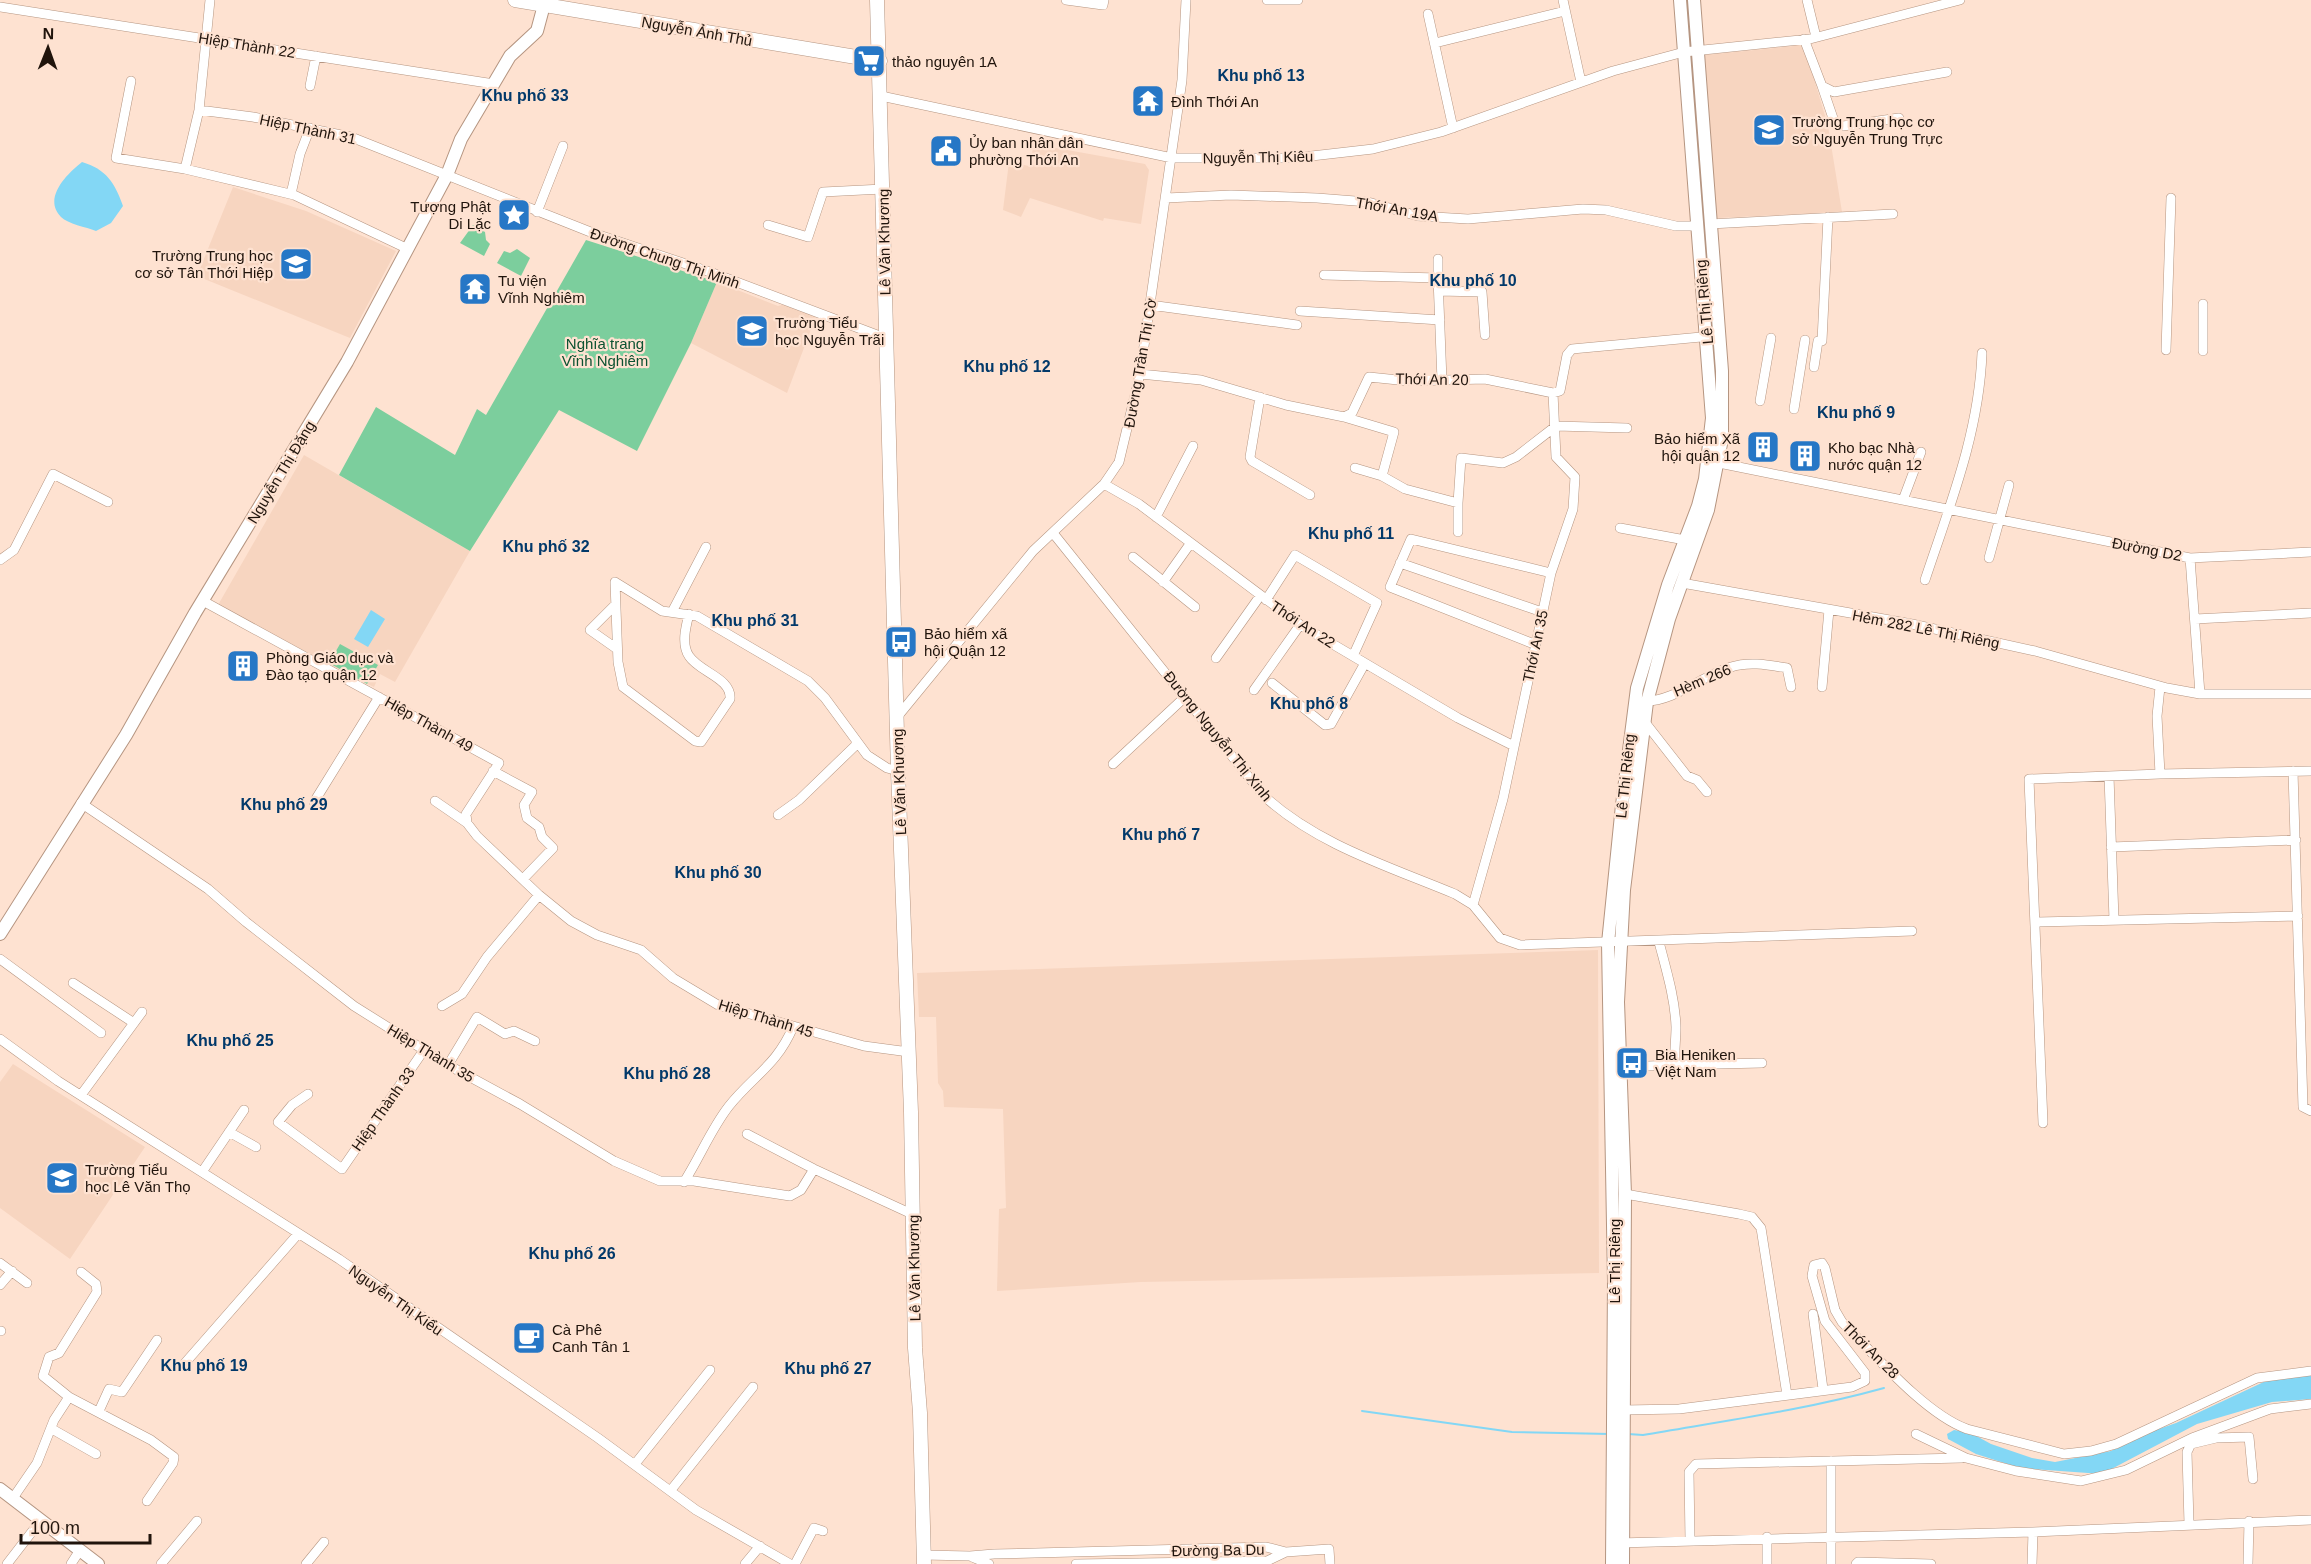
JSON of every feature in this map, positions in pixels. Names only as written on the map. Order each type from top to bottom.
[{"type":"main road","name":"Nguyễn Ảnh Thủ","points":[[515,0],[545,2],[880,61]]},
{"type":"main road","name":"Lê Văn Khương","points":[[877,0],[898,771],[914,1215],[915,1348],[920,1413],[924,1559]]},
{"type":"street","points":[[184,169],[199,110],[210,0]]},
{"type":"street","points":[[1066,0],[1103,5],[1104,0]]},
{"type":"street","name":"Đường Trần Thị Cờ","points":[[898,716],[1033,551],[1104,484],[1119,462],[1140,374],[1172,158],[1182,80],[1186,0]]},
{"type":"street","points":[[1267,0],[1298,0]]},
{"type":"street","points":[[1563,0],[1581,82]]},
{"type":"street","name":"Lê Thị Riêng","points":[[1623,1564],[1618,1543],[1625,1194],[1615,943],[1644,721],[1641,701],[1708,510],[1719,463],[1723,414],[1680,0]]},
{"type":"street","name":"Lê Thị Riêng","points":[[1694,0],[1704,225]]},
{"type":"street","points":[[1807,0],[1816,37]]},
{"type":"street","name":"Nguyễn Thị Kiêu","points":[[881,96],[1172,158],[1294,158],[1373,149],[1453,128],[1613,71],[1684,52],[1816,37],[1956,0]]},
{"type":"street","name":"Nguyễn Thị Đặng","points":[[0,934],[126,735],[203,601],[347,362],[447,175],[461,139],[510,56],[537,31],[545,2]]},
{"type":"street","name":"Hiệp Thành 22","points":[[0,7],[494,84]]},
{"type":"street","points":[[1435,43],[1565,11]]},
{"type":"street","points":[[1428,14],[1453,128]]},
{"type":"street","points":[[1804,39],[1835,124],[1843,126],[1899,118]]},
{"type":"street","points":[[310,86],[316,56]]},
{"type":"street","points":[[1822,86],[1834,92],[1947,72]]},
{"type":"street","points":[[131,81],[116,158],[184,169],[291,194],[406,248]]},
{"type":"street","name":"Hiệp Thành 31","points":[[199,110],[351,136],[447,175]]},
{"type":"street","points":[[291,194],[300,154],[310,128]]},
{"type":"street","points":[[537,212],[563,146]]},
{"type":"street","name":"Đường Chung Thị Minh","points":[[447,175],[537,212],[710,272],[885,338]]},
{"type":"street","points":[[768,225],[808,237],[823,192],[883,189]]},
{"type":"street","name":"Thới An 19A","points":[[1166,198],[1231,195],[1317,198],[1368,202],[1418,216],[1468,219],[1583,209],[1606,210],[1676,226],[1893,214]]},
{"type":"street","points":[[2166,350],[2170,198]]},
{"type":"street","points":[[1814,367],[1820,341],[1828,217]]},
{"type":"street","points":[[1438,259],[1442,381]]},
{"type":"street","points":[[1324,275],[1438,278]]},
{"type":"street","points":[[1439,291],[1482,292],[1485,335]]},
{"type":"street","points":[[2204,304],[2204,351]]},
{"type":"street","points":[[1150,305],[1297,325]]},
{"type":"street","points":[[1300,310],[1440,320]]},
{"type":"street","points":[[1552,393],[1560,391],[1567,355],[1572,349],[1713,335]]},
{"type":"street","name":"Lê Thị Riêng","points":[[1621,1417],[1614,1212],[1615,943],[1645,656],[1705,479],[1710,436],[1713,335]]},
{"type":"street","points":[[1760,401],[1771,338]]},
{"type":"street","points":[[1794,409],[1805,340]]},
{"type":"street","points":[[1925,580],[1971,441],[1981,388],[1982,353]]},
{"type":"street","points":[[1140,374],[1162,374],[1201,380],[1394,432],[1382,476]]},
{"type":"street","name":"Thới An 20","points":[[1344,417],[1353,413],[1369,377],[1442,381],[1485,380],[1552,393]]},
{"type":"street","name":"Thới An 35","points":[[1473,904],[1503,799],[1534,644],[1551,573],[1573,509],[1575,477],[1556,457],[1556,426],[1552,393]]},
{"type":"street","points":[[1260,397],[1250,457],[1252,462],[1310,495]]},
{"type":"street","points":[[1458,532],[1461,458],[1503,463],[1516,457],[1556,426],[1627,428]]},
{"type":"street","points":[[1156,517],[1193,446]]},
{"type":"street","points":[[1903,500],[1921,452]]},
{"type":"street","name":"Đường D2","points":[[1719,463],[2190,558],[2311,552]]},
{"type":"street","points":[[1355,468],[1382,476],[1405,489],[1458,503]]},
{"type":"street","points":[[0,560],[14,550],[53,474],[108,502]]},
{"type":"street","name":"Thới An 22","points":[[1104,484],[1156,517],[1300,625],[1458,718],[1514,746]]},
{"type":"street","points":[[1989,558],[2009,485]]},
{"type":"street","points":[[1620,528],[1685,540]]},
{"type":"street","name":"Đường Nguyễn Thị Xinh","points":[[1053,533],[1264,796],[1288,818],[1326,841],[1455,894],[1473,904],[1500,938],[1520,945],[1912,932]]},
{"type":"street","points":[[1534,644],[1390,587],[1411,539],[1551,573]]},
{"type":"street","points":[[1163,582],[1190,543]]},
{"type":"street","points":[[672,612],[706,547]]},
{"type":"street","points":[[1216,657],[1295,555],[1377,603],[1353,656]]},
{"type":"street","points":[[1133,557],[1195,607]]},
{"type":"street","points":[[2190,558],[2200,694]]},
{"type":"street","points":[[1400,563],[1542,612]]},
{"type":"street","points":[[689,614],[685,641],[689,657],[726,686],[731,693],[730,699],[701,742],[695,741],[623,687],[617,649],[615,582],[662,611],[689,614],[761,652],[808,681],[825,698],[857,744],[879,764],[898,771]]},
{"type":"street","name":"Hẻm 282 Lê Thị Riêng","points":[[1682,583],[1912,624],[2035,651],[2164,687],[2200,694],[2311,694]]},
{"type":"street","name":"Hiệp Thành 49","points":[[203,601],[499,763],[493,771]]},
{"type":"street","points":[[615,605],[590,630],[617,649]]},
{"type":"street","points":[[1822,687],[1829,610]]},
{"type":"street","points":[[2195,619],[2311,613]]},
{"type":"street","points":[[1254,690],[1300,625]]},
{"type":"street","points":[[1272,683],[1325,725],[1331,724],[1365,663]]},
{"type":"street","name":"Hèm 266","points":[[1641,701],[1678,691],[1731,667],[1745,664],[1787,668],[1791,687]]},
{"type":"street","points":[[2160,774],[2157,716],[2164,687]]},
{"type":"street","points":[[314,801],[379,697]]},
{"type":"street","points":[[1113,764],[1185,697]]},
{"type":"street","points":[[1644,721],[1687,776],[1697,780],[1707,792]]},
{"type":"street","points":[[778,815],[798,800],[857,744]]},
{"type":"street","points":[[467,823],[466,814],[493,771],[532,792],[525,805],[527,818],[539,827],[542,837],[553,848],[523,879]]},
{"type":"street","points":[[2293,771],[2303,1107],[2311,1112]]},
{"type":"street","points":[[2043,1123],[2037,922],[2029,779],[2311,771]]},
{"type":"street","points":[[2109,776],[2114,920]]},
{"type":"street","name":"Hiệp Thành 45","points":[[435,801],[467,823],[538,895],[571,921],[597,935],[641,950],[673,978],[718,1005],[864,1046],[909,1052]]},
{"type":"street","name":"Hiệp Thành 35","points":[[81,803],[208,889],[332,990],[448,1065],[643,1175],[660,1181],[715,1184],[790,1196],[801,1190],[814,1169]]},
{"type":"street","points":[[2111,847],[2296,840]]},
{"type":"street","points":[[441,1006],[462,994],[487,957],[538,895]]},
{"type":"street","points":[[2037,922],[2298,916]]},
{"type":"street","points":[[1659,942],[1672,992],[1676,1028],[1673,1050],[1676,1065]]},
{"type":"street","points":[[0,959],[101,1034]]},
{"type":"street","points":[[73,982],[134,1023]]},
{"type":"street","points":[[81,1095],[142,1012]]},
{"type":"street","points":[[448,1065],[477,1017],[505,1034],[514,1031],[535,1041]]},
{"type":"street","points":[[684,1182],[730,1105],[772,1063],[784,1048],[793,1027]]},
{"type":"street","name":"Nguyễn Thị Kiểu","points":[[0,1039],[81,1095],[339,1259],[635,1464],[696,1510],[790,1564]]},
{"type":"street","name":"Hiệp Thành 33","points":[[308,1094],[292,1105],[278,1122],[342,1169],[424,1050]]},
{"type":"street","points":[[1648,1066],[1762,1063]]},
{"type":"street","points":[[202,1172],[244,1110]]},
{"type":"street","points":[[230,1132],[256,1147]]},
{"type":"street","points":[[747,1134],[814,1169],[914,1215]]},
{"type":"street","points":[[1625,1194],[1752,1217],[1761,1228],[1787,1395]]},
{"type":"street","points":[[185,1363],[298,1234]]},
{"type":"street","name":"Thới An 28","points":[[1621,1417],[1822,1389],[1852,1387],[1865,1382],[1866,1377],[1825,1321],[1812,1276],[1814,1265],[1818,1262],[1822,1263],[1825,1268],[1835,1310],[1842,1322],[1934,1410],[1955,1425],[2064,1454],[2091,1451],[2116,1444],[2257,1378],[2311,1371]]},
{"type":"street","points":[[0,1263],[27,1283]]},
{"type":"street","points":[[0,1285],[12,1271]]},
{"type":"street","points":[[81,1272],[96,1284],[97,1292],[59,1353],[49,1356],[43,1377],[69,1397],[99,1410],[151,1440],[176,1459],[147,1501]]},
{"type":"street","points":[[1813,1314],[1822,1389]]},
{"type":"street","points":[[99,1410],[109,1389],[122,1392],[157,1340]]},
{"type":"street","points":[[635,1464],[710,1370]]},
{"type":"street","points":[[671,1490],[753,1387]]},
{"type":"street","points":[[13,1498],[37,1463],[69,1397]]},
{"type":"street","points":[[1916,1434],[1966,1458],[2016,1472],[2080,1481],[2126,1470],[2192,1438],[2270,1409],[2311,1404]]},
{"type":"street","points":[[52,1429],[96,1454]]},
{"type":"street","points":[[2189,1524],[2187,1452],[2196,1442],[2216,1438],[2249,1437],[2253,1479]]},
{"type":"street","points":[[1690,1541],[1689,1472],[1696,1464],[1966,1458]]},
{"type":"street","points":[[1831,1461],[1831,1564]]},
{"type":"street","points":[[0,1489],[98,1564]]},
{"type":"street","points":[[7,1564],[41,1520]]},
{"type":"street","points":[[1618,1543],[1832,1535],[2033,1532],[2311,1520]]},
{"type":"street","points":[[161,1564],[197,1521]]},
{"type":"street","points":[[2248,1564],[2249,1521]]},
{"type":"street","points":[[795,1564],[814,1528],[823,1531]]},
{"type":"street","points":[[2032,1564],[2033,1532]]},
{"type":"street","points":[[1767,1537],[1767,1564]]},
{"type":"street","points":[[306,1564],[324,1542]]},
{"type":"street","name":"Lê Thị Riêng","points":[[1612,1564],[1618,1543]]},
{"type":"street","points":[[745,1564],[760,1546]]},
{"type":"street","name":"Đường Ba Du","points":[[924,1559],[1266,1547],[1286,1552],[1329,1549],[1330,1564]]},
{"type":"street","points":[[71,1564],[80,1550]]},
{"type":"street","points":[[1150,1551],[1153,1563]]},
{"type":"street","name":"Đường Ba Du","points":[[1076,1564],[1267,1561],[1286,1552]]},
{"type":"street","name":"Đường Ba Du","points":[[970,1556],[989,1564]]},
{"type":"street","points":[[1856,1564],[1858,1562],[1931,1564]]},
{"type":"shaded area","name":"Trường Trung học cơ sở Nguyễn Trung Trực","points":[[1804,45],[1828,126],[1842,212],[1716,218],[1704,55]]},
{"type":"shaded area","points":[[1034,144],[1145,164],[1149,170],[1141,224],[1104,218],[1103,221],[1030,198],[1021,217],[1003,210],[1009,162],[1029,166]]},
{"type":"shaded area","name":"Trường Trung học cơ sở Tân Thới Hiệp","points":[[233,187],[306,211],[396,251],[350,338],[197,276]]},
{"type":"shaded area","name":"Trường Tiểu học Nguyễn Trãi","points":[[717,282],[778,306],[785,304],[816,316],[787,393],[691,343]]},
{"type":"shaded area","points":[[304,455],[470,551],[395,682],[380,674],[374,687],[367,684],[218,605]]},
{"type":"shaded area","points":[[1598,950],[1599,1273],[1141,1282],[997,1291],[999,1209],[1006,1208],[1003,1109],[944,1107],[943,1091],[938,1083],[936,1017],[919,1017],[917,973]]},
{"type":"shaded area","name":"Trường Tiểu học Lê Văn Thọ","points":[[13,1064],[145,1147],[70,1259],[0,1208],[0,1082]]},
{"type":"green space","points":[[473,225],[485,232],[486,240],[490,244],[484,256],[460,243]]},
{"type":"green space","name":"Nghĩa trang Vĩnh Nghiêm","points":[[586,240],[717,282],[691,343],[637,451],[559,410],[470,551],[339,475],[376,407],[455,455],[477,409],[486,415]]},
{"type":"green space","points":[[517,249],[530,258],[521,276],[497,263],[504,251],[510,253]]},
{"type":"green space","points":[[340,644],[378,665],[367,684],[329,663]]},
{"type":"water","points":[[82,162],[109,178],[123,206],[111,223],[96,231],[61,217],[54,202],[59,186]]},
{"type":"water","points":[[371,610],[385,619],[368,647],[354,639]]},
{"type":"water","points":[[2311,1375],[2311,1399],[2272,1402],[2197,1424],[2102,1474],[2020,1468],[1976,1454],[1948,1439],[1947,1434],[1954,1430],[1971,1433],[1991,1444],[2032,1458],[2055,1462],[2111,1451],[2136,1437],[2176,1423],[2268,1380]]},
{"type":"waterway","points":[[1628,1434],[1643,1435],[1764,1414],[1824,1403],[1884,1388]]},
{"type":"waterway","points":[[1362,1411],[1512,1432],[1610,1434]]},
{"type":"place","name":"thảo nguyên 1A","points":[[869,61]]},
{"type":"place","name":"Đình Thới An","points":[[1148,101]]},
{"type":"place","name":"Trường Trung học cơ sở Nguyễn Trung Trực","points":[[1769,130]]},
{"type":"place","name":"Ủy ban nhân dân phường Thới An","points":[[946,151]]},
{"type":"place","name":"Tượng Phật Di Lặc","points":[[514,215]]},
{"type":"place","name":"Trường Trung học cơ sở Tân Thới Hiệp","points":[[296,264]]},
{"type":"place","name":"Tu viện Vĩnh Nghiêm","points":[[475,289]]},
{"type":"place","name":"Trường Tiểu học Nguyễn Trãi","points":[[752,331]]},
{"type":"place","name":"Bảo hiểm Xã hội quận 12","points":[[1763,447]]},
{"type":"place","name":"Kho bạc Nhà nước quận 12","points":[[1805,456]]},
{"type":"place","name":"Bảo hiểm xã hội Quận 12","points":[[901,642]]},
{"type":"place","name":"Phòng Giáo dục và Đào tạo quận 12","points":[[243,666]]},
{"type":"place","name":"Bia Heniken Việt Nam","points":[[1632,1063]]},
{"type":"place","name":"Trường Tiểu học Lê Văn Thọ","points":[[62,1178]]},
{"type":"place","name":"Cà Phê Canh Tân 1","points":[[529,1338]]},
{"type":"district","name":"Khu phố 13","points":[[1261,75]]},
{"type":"district","name":"Khu phố 33","points":[[525,95]]},
{"type":"district","name":"Khu phố 10","points":[[1473,280]]},
{"type":"district","name":"Khu phố 12","points":[[1007,366]]},
{"type":"district","name":"Khu phố 9","points":[[1856,412]]},
{"type":"district","name":"Khu phố 11","points":[[1351,533]]},
{"type":"district","name":"Khu phố 32","points":[[546,546]]},
{"type":"district","name":"Khu phố 31","points":[[755,620]]},
{"type":"district","name":"Khu phố 8","points":[[1309,703]]},
{"type":"district","name":"Khu phố 29","points":[[284,804]]},
{"type":"district","name":"Khu phố 7","points":[[1161,834]]},
{"type":"district","name":"Khu phố 30","points":[[718,872]]},
{"type":"district","name":"Khu phố 25","points":[[230,1040]]},
{"type":"district","name":"Khu phố 28","points":[[667,1073]]},
{"type":"district","name":"Khu phố 26","points":[[572,1253]]},
{"type":"district","name":"Khu phố 19","points":[[204,1365]]},
{"type":"district","name":"Khu phố 27","points":[[828,1368]]}]
